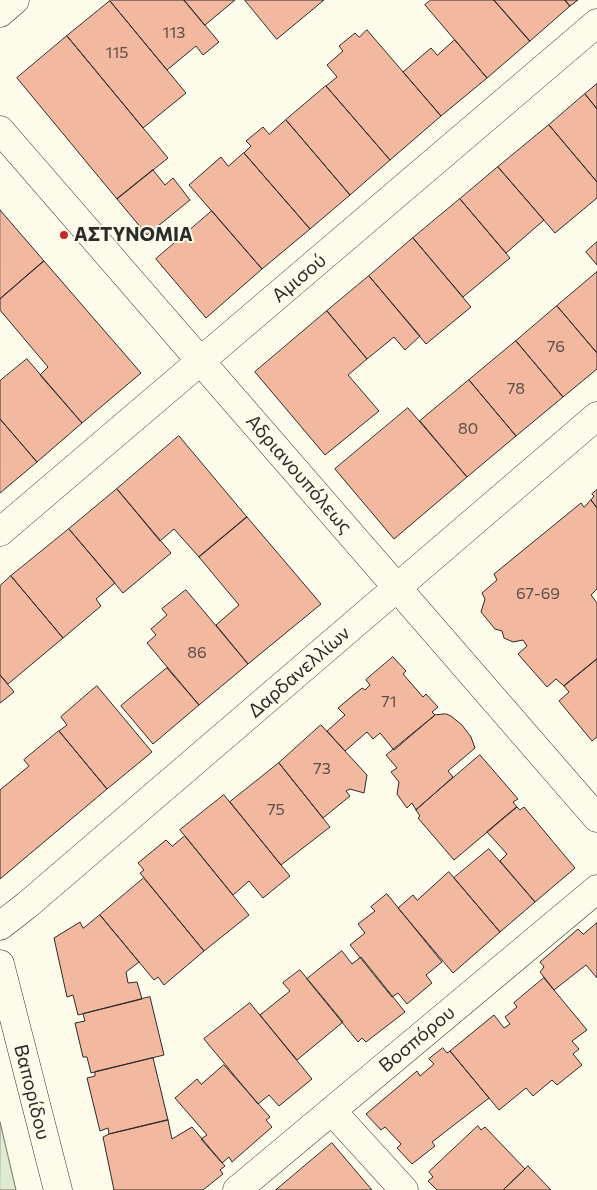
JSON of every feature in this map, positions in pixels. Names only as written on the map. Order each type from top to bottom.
[{"type":"street","points":[[0,13],[16,0]]},
{"type":"street","name":"Αμισού","points":[[0,532],[597,23]]},
{"type":"street","name":"Αδριανουπόλεως","points":[[0,130],[597,818]]},
{"type":"street","name":"Δαρδανελλίων","points":[[0,926],[35,899],[597,416]]},
{"type":"street","name":"Βοσπόρου","points":[[237,1190],[597,888]]},
{"type":"street","name":"Βαπορίδου","points":[[0,964],[58,1190]]},
{"type":"street","points":[[332,1111],[404,1190]]},
{"type":"green space","points":[[0,1122],[16,1190],[0,1190]]},
{"type":"building","points":[[111,0],[184,0],[219,42],[203,55],[196,46],[167,70]]},
{"type":"building","points":[[184,0],[235,0],[205,25]]},
{"type":"building","points":[[245,0],[324,0],[277,39]]},
{"type":"building","points":[[431,0],[494,0],[530,41],[487,78],[425,5]]},
{"type":"building","points":[[494,0],[565,0],[570,6],[530,41]]},
{"type":"building","points":[[565,0],[578,0],[570,6]]},
{"type":"building","points":[[110,1],[186,93],[143,128],[67,36]]},
{"type":"building","points":[[367,30],[441,116],[390,160],[326,86],[337,77],[327,65],[343,51],[339,46],[355,33],[359,37]]},
{"type":"building","points":[[67,36],[168,158],[117,199],[17,78]]},
{"type":"building","points":[[455,40],[487,78],[441,116],[403,72],[431,48],[437,55]]},
{"type":"building","points":[[597,84],[597,109],[585,94]]},
{"type":"building","points":[[326,86],[390,160],[350,195],[286,120]]},
{"type":"building","points":[[585,94],[597,109],[597,182],[549,125]]},
{"type":"building","points":[[286,120],[350,195],[310,229],[244,153],[251,146],[246,141],[263,127],[269,134]]},
{"type":"building","points":[[549,125],[597,182],[597,198],[555,233],[498,167]]},
{"type":"building","points":[[244,153],[310,229],[262,269],[189,185],[221,157],[228,166]]},
{"type":"building","points":[[498,167],[544,220],[506,253],[460,199]]},
{"type":"building","points":[[153,170],[165,185],[173,178],[190,200],[147,235],[117,199]]},
{"type":"building","points":[[460,199],[510,258],[463,297],[413,238]]},
{"type":"building","points":[[0,210],[44,261],[0,299]]},
{"type":"building","points":[[212,211],[262,269],[206,318],[156,259]]},
{"type":"building","points":[[413,238],[471,307],[426,344],[369,276]]},
{"type":"building","points":[[597,242],[597,265],[586,252]]},
{"type":"building","points":[[44,261],[141,373],[82,423],[40,375],[48,367],[0,310],[0,299]]},
{"type":"building","points":[[597,272],[597,353],[557,306]]},
{"type":"building","points":[[369,276],[420,336],[405,350],[394,337],[367,359],[327,311]]},
{"type":"building","points":[[557,306],[597,353],[597,369],[563,397],[516,341]]},
{"type":"building","points":[[327,311],[367,359],[348,375],[379,411],[325,455],[255,372]]},
{"type":"building","points":[[516,341],[563,397],[516,436],[469,380]]},
{"type":"building","points":[[27,359],[82,423],[37,462],[0,419],[0,381]]},
{"type":"building","points":[[469,380],[516,436],[467,477],[420,421]]},
{"type":"building","points":[[408,408],[467,477],[394,539],[335,469]]},
{"type":"building","points":[[0,419],[37,462],[0,493]]},
{"type":"building","points":[[179,436],[247,517],[199,557],[174,529],[160,541],[117,489]]},
{"type":"building","points":[[117,489],[171,553],[123,593],[69,529]]},
{"type":"building","points":[[597,490],[597,508],[591,500],[594,496],[592,494]]},
{"type":"building","points":[[591,500],[597,508],[597,589],[591,595],[597,603],[597,659],[564,686],[556,679],[547,687],[518,654],[527,646],[523,640],[513,642],[504,638],[502,631],[495,629],[481,612],[485,599],[482,593],[497,580],[494,574],[581,503],[584,507]]},
{"type":"building","points":[[247,517],[321,604],[248,664],[216,625],[239,605],[199,557]]},
{"type":"building","points":[[69,529],[115,583],[96,599],[101,606],[63,638],[11,576]]},
{"type":"building","points":[[11,576],[63,638],[8,684],[0,675],[0,586]]},
{"type":"building","points":[[186,590],[248,664],[199,705],[147,643],[156,635],[151,629],[167,615],[162,609]]},
{"type":"building","points":[[393,657],[406,671],[403,674],[423,697],[426,694],[438,707],[432,712],[435,715],[394,750],[380,733],[373,739],[367,732],[345,751],[327,731],[345,715],[338,708],[362,688],[365,690],[370,685],[366,680]]},
{"type":"building","points":[[597,659],[597,737],[592,741],[559,701],[569,692],[564,686]]},
{"type":"building","points":[[167,668],[199,705],[153,744],[121,706]]},
{"type":"building","points":[[0,675],[14,692],[0,703]]},
{"type":"building","points":[[97,686],[152,752],[107,789],[59,731],[67,725],[61,717]]},
{"type":"building","points":[[446,714],[462,725],[471,737],[475,748],[448,771],[453,777],[416,810],[412,803],[407,808],[397,794],[399,782],[391,772],[397,768],[386,755],[435,715]]},
{"type":"building","points":[[321,725],[367,775],[364,793],[350,789],[346,791],[350,796],[323,818],[279,763]]},
{"type":"building","points":[[59,731],[107,789],[0,879],[0,790],[29,766],[24,760]]},
{"type":"building","points":[[480,755],[518,799],[513,802],[517,807],[454,860],[418,818],[420,816],[416,810]]},
{"type":"building","points":[[279,763],[330,827],[281,865],[230,802]]},
{"type":"building","points":[[224,795],[290,876],[263,898],[249,881],[233,895],[180,830]]},
{"type":"building","points":[[517,807],[520,810],[524,807],[575,868],[535,902],[500,861],[507,854],[487,832]]},
{"type":"building","points":[[185,836],[249,915],[204,951],[140,873],[144,870],[138,863],[166,840],[172,846]]},
{"type":"building","points":[[489,849],[535,902],[500,932],[454,878]]},
{"type":"building","points":[[449,872],[500,932],[453,973],[398,908],[413,895],[417,900]]},
{"type":"building","points":[[144,878],[204,951],[164,985],[158,977],[154,980],[100,915]]},
{"type":"building","points":[[387,894],[442,962],[426,975],[432,983],[407,1004],[398,993],[392,997],[350,945],[365,933],[358,924],[375,911],[371,907]]},
{"type":"building","points":[[100,915],[139,962],[126,972],[128,983],[137,982],[142,999],[78,1015],[73,995],[67,997],[54,938],[80,922],[83,928]]},
{"type":"building","points":[[597,923],[597,978],[586,965],[554,990],[540,972],[544,967],[540,962],[578,929],[583,934]]},
{"type":"building","points":[[342,951],[352,964],[361,957],[405,1012],[366,1042],[362,1038],[358,1042],[307,979]]},
{"type":"building","points":[[300,970],[343,1022],[297,1060],[260,1015],[290,991],[283,983]]},
{"type":"building","points":[[544,978],[587,1030],[572,1041],[579,1049],[573,1054],[582,1065],[557,1085],[552,1080],[533,1096],[526,1088],[499,1110],[450,1051],[494,1015],[504,1028],[510,1024],[505,1017],[517,1007],[514,1003]]},
{"type":"building","points":[[150,997],[164,1055],[91,1073],[87,1057],[83,1057],[75,1023],[85,1021],[83,1014]]},
{"type":"building","points":[[250,1003],[312,1079],[279,1106],[269,1095],[258,1104],[204,1039]]},
{"type":"building","points":[[443,1048],[447,1053],[450,1051],[489,1098],[432,1142],[435,1146],[412,1164],[397,1148],[401,1144],[385,1127],[381,1130],[366,1114],[417,1071],[420,1076],[434,1064],[429,1059]]},
{"type":"building","points":[[153,1058],[168,1120],[109,1134],[108,1128],[100,1131],[87,1078],[95,1076],[95,1072]]},
{"type":"building","points":[[224,1065],[270,1117],[266,1120],[272,1127],[232,1162],[229,1157],[222,1163],[201,1139],[207,1135],[175,1098],[197,1079],[201,1084]]},
{"type":"building","points":[[168,1120],[172,1139],[192,1127],[225,1166],[220,1170],[223,1174],[203,1190],[114,1190],[103,1137]]},
{"type":"building","points":[[478,1126],[481,1130],[485,1127],[525,1169],[503,1190],[437,1190],[428,1181],[433,1177],[429,1172]]},
{"type":"building","points":[[332,1143],[372,1190],[276,1190]]},
{"type":"building","points":[[528,1166],[551,1190],[503,1190],[525,1169]]},
{"type":"place","name":"ΑΣΤΥΝΟΜΙΑ","points":[[64,235]]}]
